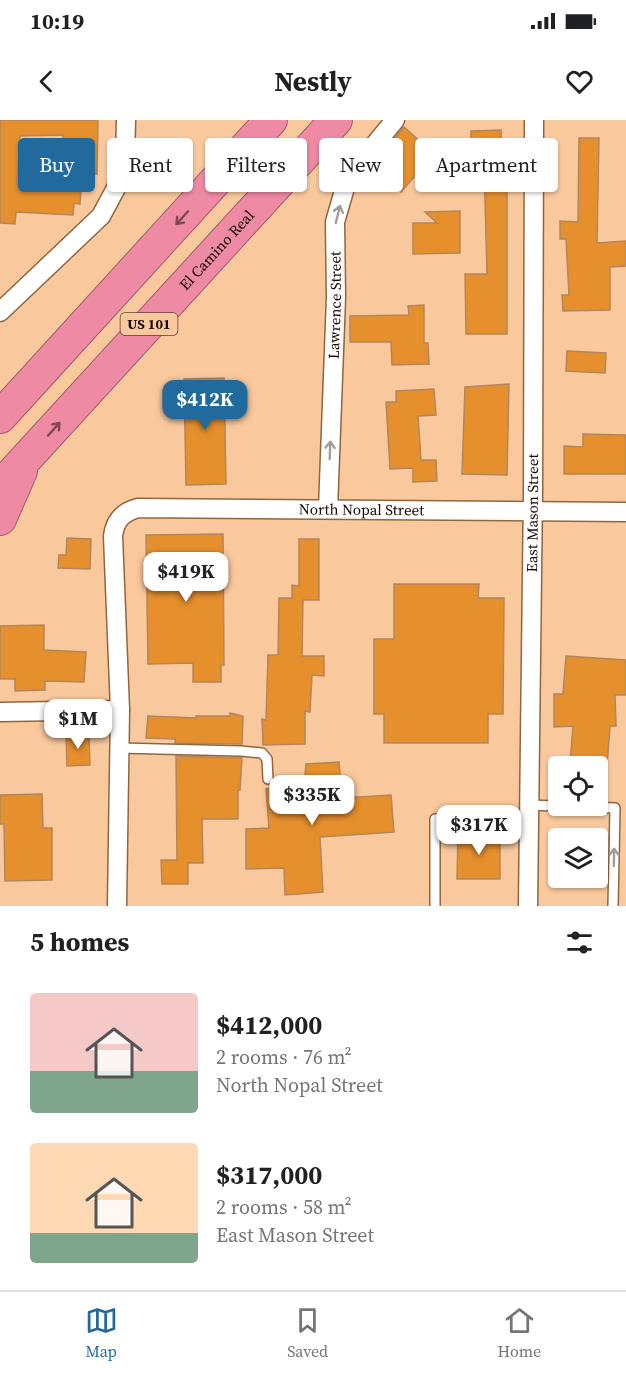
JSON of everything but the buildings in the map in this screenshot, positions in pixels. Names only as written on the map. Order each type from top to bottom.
[{"type":"highway","name":"US 101","points":[[1,414],[271,120]]},
{"type":"highway","name":"El Camino Real","points":[[0,487],[336,120]]},
{"type":"highway","points":[[0,519],[26,459]]},
{"type":"street","points":[[0,312],[101,216],[116,188],[125,159],[126,120]]},
{"type":"street","name":"Lawrence Street","points":[[327,509],[336,297],[335,222],[348,177],[394,120]]},
{"type":"street","name":"East Mason Street","points":[[528,906],[534,120]]},
{"type":"street","name":"North Nopal Street","points":[[120,710],[113,536],[114,526],[128,511],[138,508],[626,512]]},
{"type":"street","points":[[0,712],[120,710],[117,906]]},
{"type":"lane","points":[[119,748],[262,753],[267,759],[268,778]]},
{"type":"lane","points":[[435,906],[435,819],[615,808],[613,906]]}]
